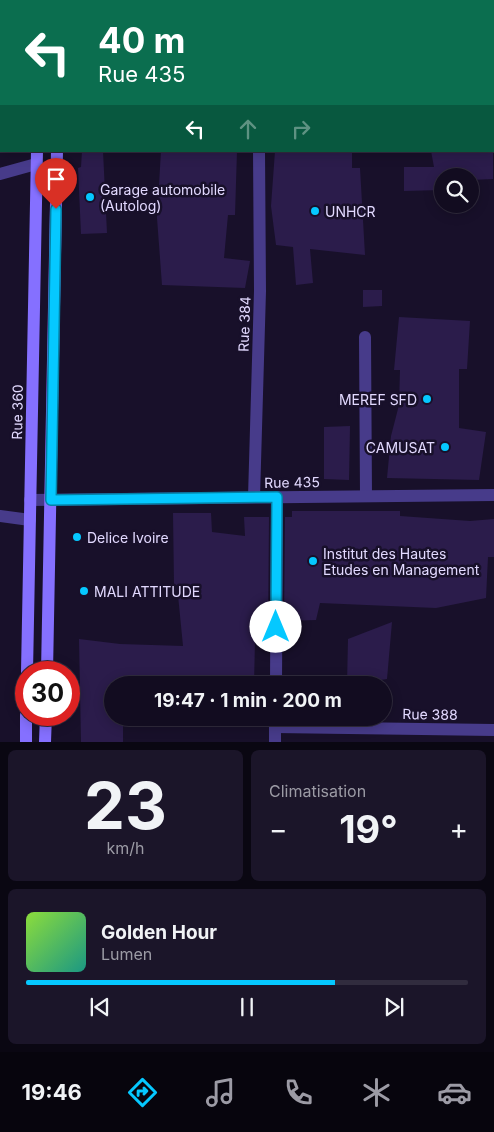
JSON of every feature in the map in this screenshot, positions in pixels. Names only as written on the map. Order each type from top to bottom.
[{"type":"main road","points":[[47,661],[57,152]]},
{"type":"main road","name":"Rue 360","points":[[27,661],[36,158]]},
{"type":"main road","points":[[26,726],[26,742]]},
{"type":"main road","points":[[45,742],[46,726]]},
{"type":"street","name":"Rue 384","points":[[254,497],[260,291],[259,152]]},
{"type":"street","points":[[0,174],[36,158]]},
{"type":"street","points":[[365,337],[366,496]]},
{"type":"street","name":"Rue 435","points":[[30,500],[494,494]]},
{"type":"street","points":[[276,676],[277,497]]},
{"type":"street","points":[[0,516],[30,520]]},
{"type":"street","points":[[275,726],[275,742]]},
{"type":"street","name":"Rue 388","points":[[384,726],[494,730]]},
{"type":"building","points":[[82,152],[103,152],[107,233],[81,234],[78,168],[81,167]]},
{"type":"building","points":[[161,152],[237,152],[235,215],[228,215],[224,258],[250,261],[245,288],[162,285],[157,218]]},
{"type":"building","points":[[275,152],[352,152],[352,168],[360,168],[365,255],[310,249],[313,283],[296,285],[293,247],[276,245],[271,206]]},
{"type":"building","points":[[431,152],[493,152],[493,179],[479,180],[479,168],[434,168],[434,190],[404,191],[404,167],[434,167]]},
{"type":"building","points":[[363,290],[382,290],[382,306],[363,307]]},
{"type":"building","points":[[399,317],[470,321],[467,369],[459,369],[459,428],[486,432],[479,480],[387,478],[391,436],[399,405],[400,370],[394,370]]},
{"type":"building","points":[[350,426],[349,480],[324,479],[324,427]]},
{"type":"building","points":[[292,511],[400,511],[400,516],[470,521],[494,519],[494,557],[488,557],[486,598],[436,608],[320,603],[316,620],[284,621],[285,517],[292,517]]},
{"type":"building","points":[[173,513],[211,513],[212,532],[245,536],[244,517],[269,517],[268,640],[255,640],[254,676],[104,676],[104,726],[123,726],[123,742],[81,742],[79,639],[120,644],[183,646],[177,585],[174,585]]},
{"type":"building","points":[[392,622],[387,676],[347,676],[348,639]]},
{"type":"place","name":"Garage automobile (Autolog)","points":[[90,197]]},
{"type":"place","name":"UNHCR","points":[[315,211]]},
{"type":"place","name":"MEREF SFD","points":[[427,399]]},
{"type":"place","name":"CAMUSAT","points":[[445,447]]},
{"type":"place","name":"Delice Ivoire","points":[[77,537]]},
{"type":"place","name":"Institut des Hautes Etudes en Management","points":[[313,561]]},
{"type":"place","name":"MALI ATTITUDE","points":[[84,591]]},
{"type":"route","points":[[56,209],[51,500],[277,497],[276,627]]}]
